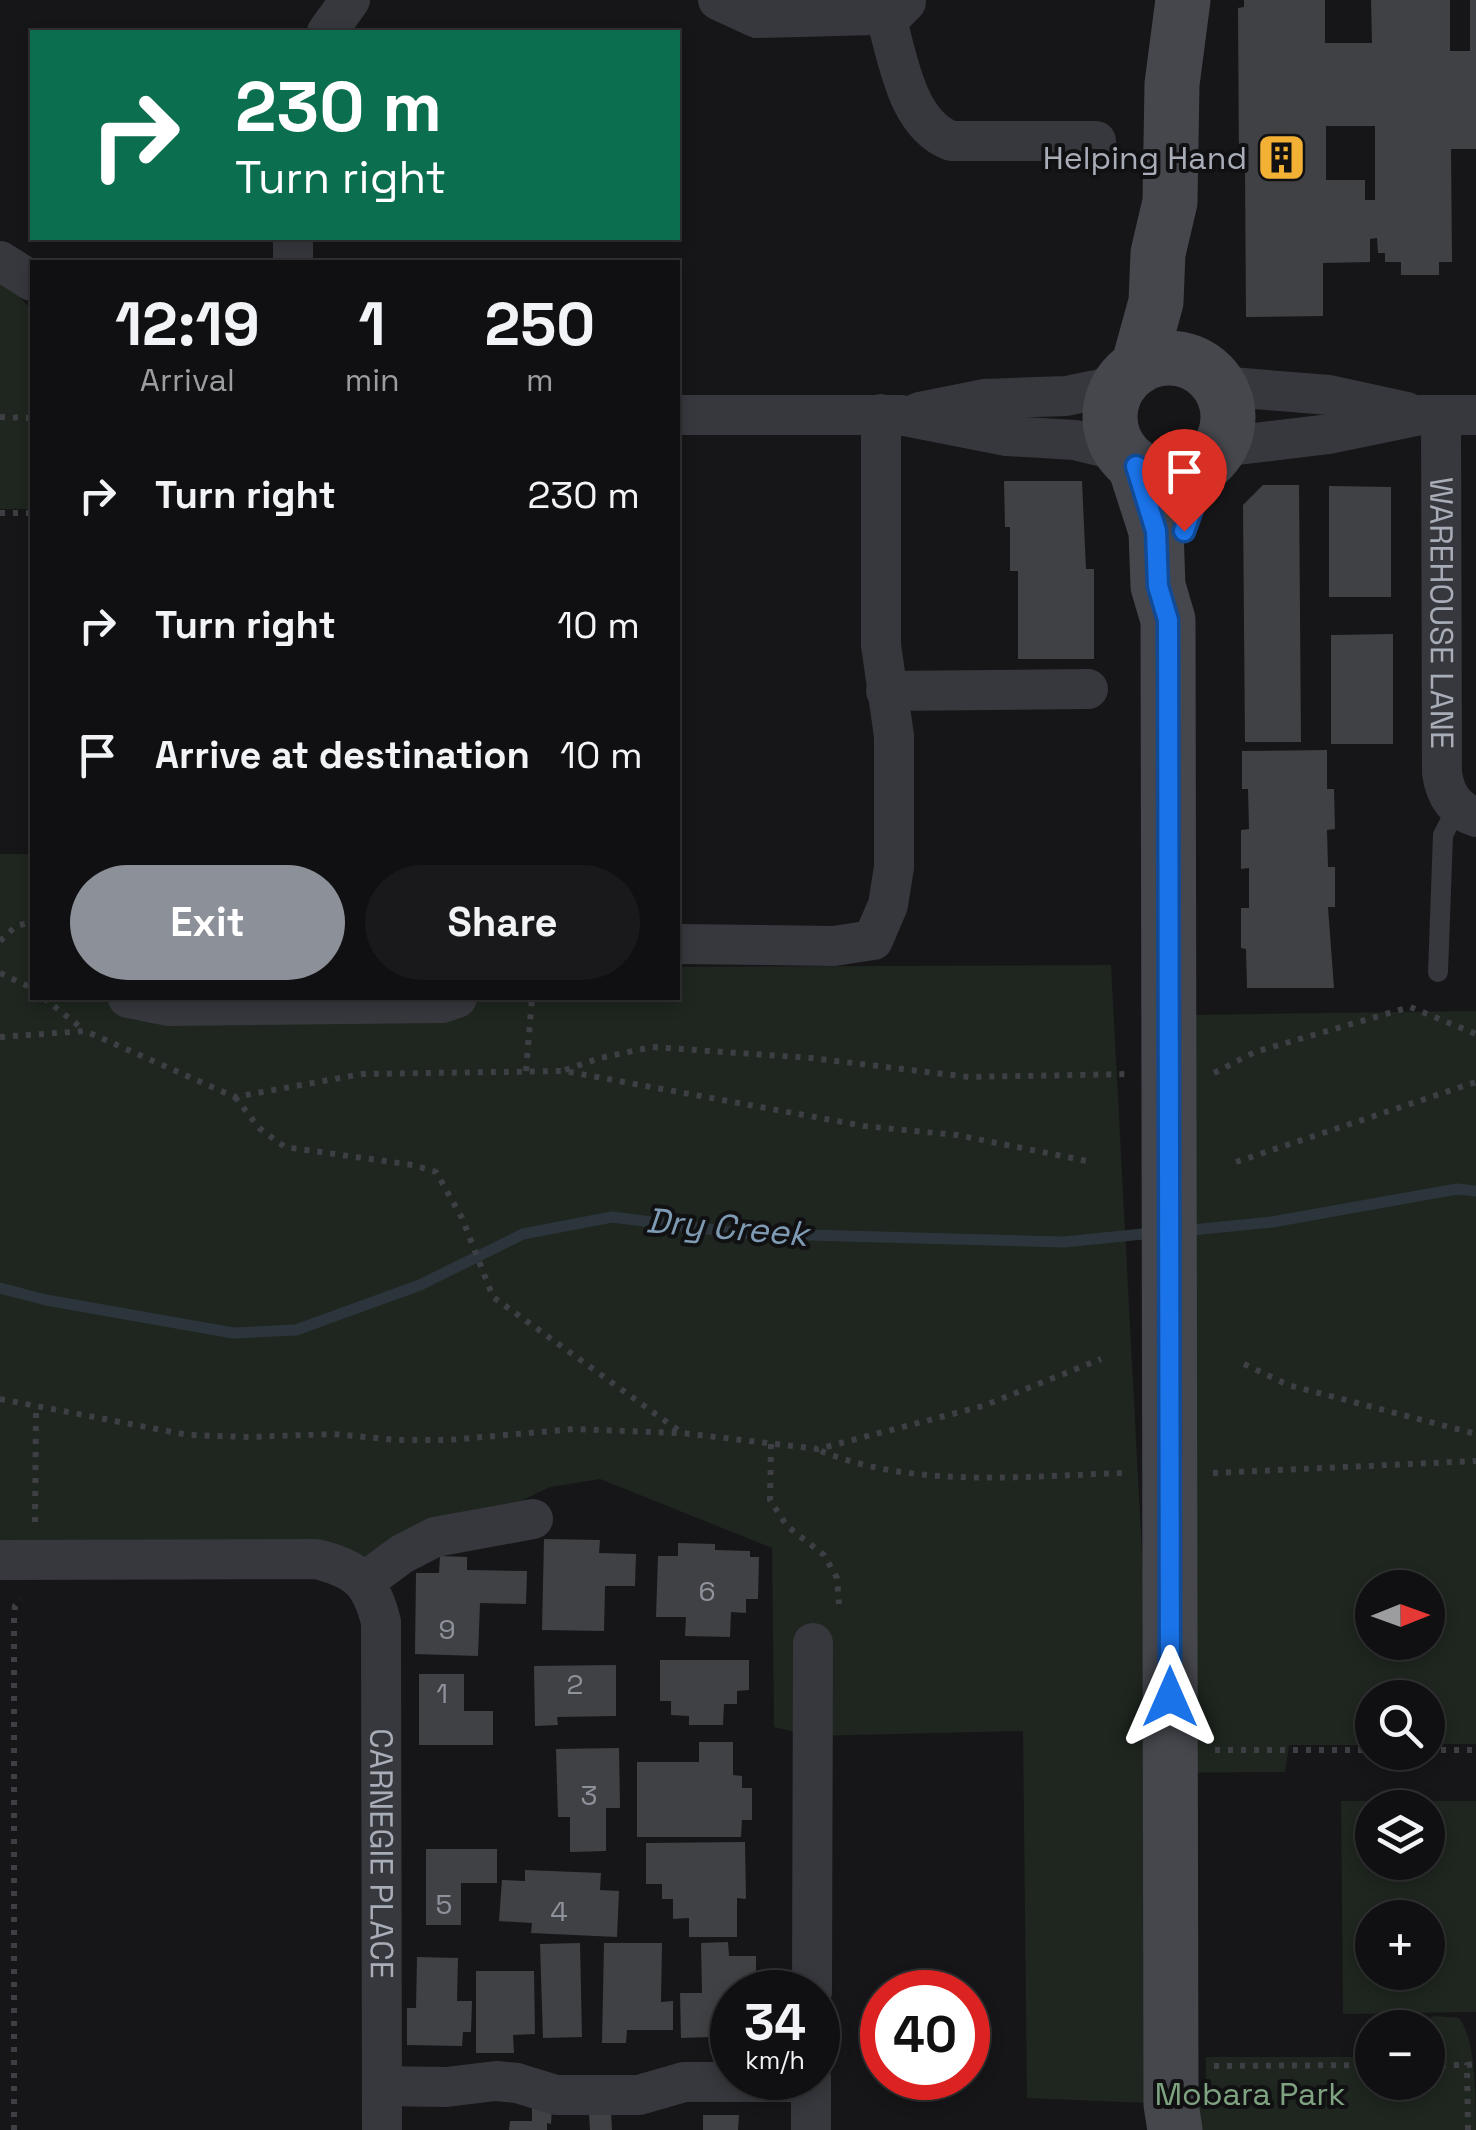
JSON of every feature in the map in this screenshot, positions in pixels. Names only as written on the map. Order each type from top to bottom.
[{"type":"street","points":[[329,30],[350,0]]},
{"type":"street","points":[[718,0],[757,18],[896,7],[914,104],[938,136],[951,141],[1096,141]]},
{"type":"street","points":[[1160,0],[1172,84]]},
{"type":"street","points":[[1181,2112],[1170,1471],[1168,620],[1158,586],[1156,531],[1128,458],[1113,436],[1110,416],[1111,404],[1129,376],[1156,302],[1158,253],[1170,202],[1172,84],[1184,0]]},
{"type":"street","points":[[1170,202],[1181,240],[1187,305],[1210,378]]},
{"type":"street","points":[[0,261],[30,279]]},
{"type":"street","points":[[680,415],[890,415],[984,399],[1066,396],[1129,376],[1166,358],[1182,360],[1210,378],[1224,395],[1228,415],[1184,531],[1179,586],[1168,620]]},
{"type":"street","points":[[1210,378],[1446,415]]},
{"type":"street","points":[[890,415],[1007,436],[1075,440],[1170,476],[1195,470],[1214,454],[1446,415]]},
{"type":"street","points":[[680,944],[834,946],[873,940],[888,905],[894,867],[894,736],[881,645],[890,415]]},
{"type":"street","name":"WAREHOUSE LANE","points":[[1446,415],[1442,773],[1444,789],[1466,812]]},
{"type":"street","points":[[886,691],[1088,689]]},
{"type":"street","points":[[138,1000],[168,1006],[451,1000]]},
{"type":"street","points":[[0,1560],[316,1559],[342,1566],[364,1582],[410,1548],[435,1537],[533,1519]]},
{"type":"street","name":"CARNEGIE PLACE","points":[[364,1582],[375,1598],[381,1622],[382,2130]]},
{"type":"street","points":[[812,1970],[813,1644]]},
{"type":"street","points":[[382,2086],[446,2087],[496,2081],[517,2083],[556,2096],[639,2096],[684,2082],[710,2082]]},
{"type":"street","points":[[812,2100],[812,2130]]},
{"type":"lane","name":"WAREHOUSE LANE","points":[[1438,972],[1443,836],[1466,812]]},
{"type":"path","points":[[0,418],[30,418]]},
{"type":"path","points":[[0,513],[30,513]]},
{"type":"path","points":[[0,941],[16,926],[30,922]]},
{"type":"path","points":[[0,973],[30,987]]},
{"type":"path","points":[[46,1000],[85,1031],[235,1097],[259,1128],[286,1147],[414,1164],[436,1172],[462,1218],[493,1296],[682,1433]]},
{"type":"path","points":[[526,1071],[532,1000]]},
{"type":"path","points":[[564,1071],[652,1047],[811,1058],[969,1077],[1172,1072],[1410,1007],[1476,1034]]},
{"type":"path","points":[[0,1037],[85,1031]]},
{"type":"path","points":[[235,1097],[362,1074],[564,1071],[864,1126],[957,1135],[1087,1161]]},
{"type":"path","points":[[1236,1162],[1476,1082]]},
{"type":"path","points":[[818,1450],[983,1406],[1101,1359]]},
{"type":"path","points":[[1244,1364],[1288,1385],[1476,1434]]},
{"type":"path","points":[[0,1399],[203,1436],[333,1434],[449,1440],[574,1429],[682,1433],[818,1450],[858,1466],[941,1476],[1223,1473],[1476,1461]]},
{"type":"path","points":[[34,1538],[36,1406]]},
{"type":"path","points":[[771,1444],[770,1500],[787,1526],[824,1555],[837,1578],[839,1604]]},
{"type":"path","points":[[14,2130],[14,1615],[15,1606],[32,1592]]},
{"type":"path","points":[[1212,1750],[1355,1750]]},
{"type":"path","points":[[1445,1750],[1476,1750]]},
{"type":"path","points":[[1445,2065],[1471,2064],[1468,2130]]},
{"type":"path","points":[[1181,2112],[1214,2066],[1355,2065]]},
{"type":"green space","points":[[0,284],[13,289],[30,309],[30,509],[0,509]]},
{"type":"green space","points":[[0,854],[30,854],[30,1000],[680,1000],[680,967],[1111,965],[1171,2104],[1027,2098],[1023,1731],[812,1736],[774,1727],[772,1548],[600,1479],[550,1487],[360,1578],[0,1547]]},
{"type":"green space","points":[[1476,1011],[1476,1744],[1445,1744],[1445,1680],[1355,1680],[1355,1745],[1289,1745],[1285,1772],[1170,1773],[1189,1015]]},
{"type":"green space","points":[[1341,1801],[1355,1801],[1355,1880],[1445,1880],[1445,1801],[1476,1801],[1476,2012],[1355,2010],[1355,2014],[1343,2014]]},
{"type":"green space","name":"Mobara Park","points":[[1445,2017],[1459,2018],[1469,2040],[1474,2071],[1476,2130],[1194,2130],[1194,2090],[1206,2089],[1206,2057],[1355,2057],[1355,2100],[1445,2100]]},
{"type":"building","name":"Helping Hand","points":[[1244,0],[1325,0],[1325,43],[1372,43],[1371,0],[1450,0],[1450,51],[1470,51],[1470,0],[1476,0],[1476,149],[1451,149],[1452,262],[1439,262],[1439,275],[1401,275],[1401,262],[1385,262],[1385,253],[1378,253],[1377,238],[1370,239],[1370,262],[1323,263],[1323,316],[1246,317],[1245,167],[1239,168],[1238,8],[1244,7]],"holes":[[[1326,126],[1375,126],[1375,200],[1365,200],[1365,180],[1326,180]]]},
{"type":"building","points":[[1004,481],[1082,481],[1086,569],[1094,569],[1094,659],[1018,659],[1018,571],[1010,571]]},
{"type":"building","points":[[1263,485],[1299,485],[1301,742],[1245,742],[1243,505]]},
{"type":"building","points":[[1329,486],[1391,487],[1391,597],[1329,597]]},
{"type":"building","points":[[1393,634],[1393,744],[1331,744],[1331,635]]},
{"type":"building","points":[[1327,750],[1327,789],[1334,789],[1335,829],[1327,830],[1328,867],[1335,867],[1335,907],[1328,907],[1334,988],[1247,988],[1241,908],[1249,908],[1249,868],[1241,869],[1241,830],[1249,829],[1248,789],[1242,789],[1242,751]]},
{"type":"building","points":[[544,1539],[600,1540],[599,1553],[636,1554],[635,1586],[605,1586],[604,1631],[542,1630]]},
{"type":"building","points":[[678,1543],[715,1544],[715,1550],[750,1551],[750,1557],[759,1557],[758,1599],[746,1599],[746,1613],[731,1612],[730,1637],[685,1636],[686,1617],[656,1617],[658,1556],[678,1556]]},
{"type":"building","points":[[440,1556],[467,1557],[467,1570],[527,1571],[526,1604],[480,1603],[478,1656],[415,1654],[416,1573],[439,1573]]},
{"type":"building","points":[[660,1660],[749,1660],[749,1690],[737,1691],[737,1704],[724,1704],[723,1725],[689,1725],[689,1716],[671,1715],[671,1701],[660,1701]]},
{"type":"building","points":[[616,1665],[616,1716],[557,1717],[558,1725],[535,1726],[534,1666]]},
{"type":"building","points":[[419,1674],[464,1674],[464,1711],[493,1711],[493,1745],[419,1745]]},
{"type":"building","points":[[699,1742],[733,1742],[733,1775],[742,1776],[742,1788],[752,1788],[752,1820],[742,1820],[741,1837],[637,1837],[637,1762],[699,1762]]},
{"type":"building","points":[[619,1748],[620,1808],[606,1808],[606,1851],[570,1852],[570,1817],[558,1817],[556,1749]]},
{"type":"building","points":[[745,1842],[746,1899],[737,1898],[737,1937],[689,1937],[689,1918],[673,1919],[673,1899],[662,1899],[662,1884],[646,1884],[646,1843]]},
{"type":"building","points":[[426,1849],[497,1849],[497,1883],[461,1883],[461,1925],[426,1925]]},
{"type":"building","points":[[525,1870],[601,1873],[600,1890],[619,1891],[617,1937],[531,1933],[532,1923],[499,1921],[502,1880],[525,1881]]},
{"type":"building","points":[[728,1942],[729,1956],[756,1956],[756,1970],[710,1970],[710,2037],[681,2038],[680,1993],[702,1993],[701,1943]]},
{"type":"building","points":[[580,1943],[582,2037],[543,2038],[540,1944]]},
{"type":"building","points":[[604,1943],[662,1943],[661,2002],[673,2001],[673,2030],[627,2030],[626,2043],[602,2043]]},
{"type":"building","points":[[417,1957],[458,1958],[457,2001],[472,2001],[471,2032],[463,2032],[462,2046],[407,2045],[407,2008],[416,2008]]},
{"type":"building","points":[[476,1971],[534,1971],[535,2034],[513,2035],[514,2053],[476,2053]]},
{"type":"building","points":[[532,2108],[552,2108],[547,2130],[509,2130],[510,2121],[532,2121]]},
{"type":"building","points":[[611,2113],[612,2130],[590,2130],[589,2114]]},
{"type":"building","points":[[703,2115],[739,2115],[738,2130],[703,2130]]},
{"type":"waterway","name":"Dry Creek","points":[[1182,1231],[1272,1222],[1457,1189],[1476,1191]]},
{"type":"waterway","name":"Dry Creek","points":[[0,1288],[46,1300],[233,1333],[296,1330],[420,1285],[523,1234],[612,1217],[739,1233],[1064,1242],[1153,1233]]},
{"type":"place","name":"Helping Hand","points":[[1282,158]]},
{"type":"route","points":[[1170,1697],[1168,620],[1158,586],[1156,531],[1136,466],[1170,476],[1195,470],[1209,461],[1184,531]]}]
